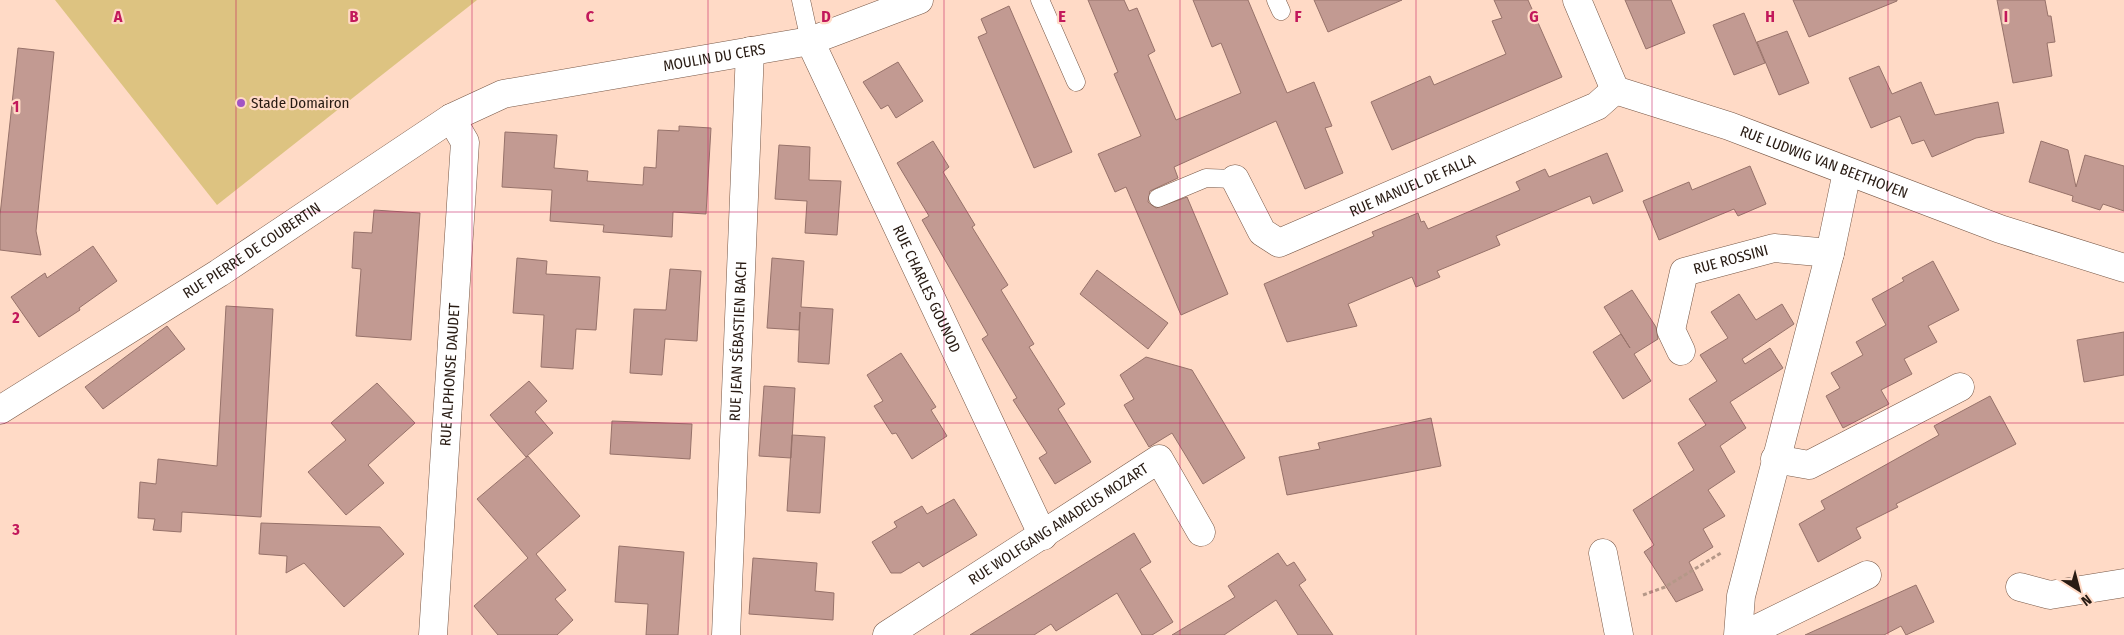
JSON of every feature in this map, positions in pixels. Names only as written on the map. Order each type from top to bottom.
[{"type":"street","name":"MOULIN DU CERS","points":[[503,94],[810,41],[916,0]]},
{"type":"street","points":[[1577,0],[1614,90]]},
{"type":"street","name":"RUE CHARLES GOUNOD","points":[[810,41],[1043,536]]},
{"type":"street","name":"RUE JEAN SÉBASTIEN BACH","points":[[728,634],[750,51]]},
{"type":"street","name":"RUE LUDWIG VAN BEETHOVEN","points":[[1614,90],[1729,126],[2000,229],[2124,268]]},
{"type":"street","name":"RUE MANUEL DE FALLA","points":[[1235,178],[1262,232],[1279,243],[1597,106],[1614,90]]},
{"type":"street","name":"RUE PIERRE DE COUBERTIN","points":[[0,410],[219,273],[451,118],[503,94]]},
{"type":"street","name":"RUE ALPHONSE DAUDET","points":[[432,635],[465,142],[451,118]]},
{"type":"street","points":[[1738,635],[1740,596],[1830,253],[1847,172]]},
{"type":"street","name":"RUE ROSSINI","points":[[1681,351],[1671,330],[1684,272],[1774,248],[1830,253]]},
{"type":"street","points":[[1775,459],[1809,465],[1960,387]]},
{"type":"street","name":"RUE WOLFGANG AMADEUS MOZART","points":[[887,635],[1043,536],[1159,459],[1202,532]]},
{"type":"street","points":[[1603,553],[1612,608],[1619,635]]},
{"type":"street","points":[[1744,635],[1867,575]]},
{"type":"street","points":[[2020,587],[2050,594],[2124,583]]},
{"type":"lane","points":[[801,0],[810,41]]},
{"type":"lane","points":[[1040,0],[1076,82]]},
{"type":"lane","points":[[1158,198],[1206,178],[1235,178]]},
{"type":"path","points":[[1612,608],[1665,586],[1728,548],[1755,540]]},
{"type":"shaded area","name":"Stade Domairon","points":[[55,0],[477,0],[217,205]]},
{"type":"building","points":[[1088,0],[1124,0],[1129,11],[1137,8],[1155,51],[1148,55],[1176,120],[1241,93],[1221,43],[1212,47],[1193,0],[1248,0],[1287,93],[1314,82],[1332,126],[1325,128],[1343,173],[1305,189],[1276,121],[1174,167],[1178,178],[1150,191],[1148,202],[1156,208],[1187,197],[1228,294],[1181,315],[1126,187],[1115,192],[1098,154],[1141,136],[1114,74],[1118,72]]},
{"type":"building","points":[[1314,0],[1402,0],[1328,32]]},
{"type":"building","points":[[1494,0],[1528,0],[1562,77],[1392,150],[1371,102],[1430,76],[1434,85],[1506,54],[1492,21],[1502,18]]},
{"type":"building","points":[[1625,0],[1671,0],[1685,33],[1646,49]]},
{"type":"building","points":[[1793,0],[1897,0],[1897,1],[1809,37]]},
{"type":"building","points":[[1997,0],[2045,0],[2048,16],[2051,16],[2055,42],[2047,43],[2052,76],[2013,83]]},
{"type":"building","points":[[1009,6],[1072,152],[1034,168],[978,37],[987,33],[981,19]]},
{"type":"building","points":[[1744,13],[1765,63],[1734,75],[1713,25]]},
{"type":"building","points":[[1787,31],[1809,83],[1779,95],[1757,42]]},
{"type":"building","points":[[18,48],[54,52],[36,231],[41,255],[0,250],[0,215]]},
{"type":"building","points":[[898,62],[923,101],[896,118],[888,105],[881,109],[863,82]]},
{"type":"building","points":[[1879,66],[1892,94],[1921,82],[1935,115],[1998,102],[2004,133],[1976,138],[1932,157],[1924,140],[1912,144],[1900,116],[1871,128],[1849,78]]},
{"type":"building","points":[[679,126],[711,128],[706,214],[673,212],[672,237],[603,232],[604,225],[550,221],[552,190],[502,187],[505,132],[557,135],[554,168],[588,171],[587,181],[643,185],[644,167],[656,168],[658,130],[679,131]]},
{"type":"building","points":[[933,141],[949,167],[943,172],[975,225],[972,227],[1008,285],[1001,290],[1034,344],[1029,347],[1065,404],[1058,409],[1091,462],[1055,484],[1039,458],[1047,453],[1013,400],[1017,398],[982,339],[988,335],[922,220],[929,216],[897,163]]},
{"type":"building","points":[[2041,141],[2068,150],[2076,187],[2085,155],[2124,166],[2124,211],[2103,204],[2100,210],[2072,201],[2073,196],[2029,182]]},
{"type":"building","points":[[779,145],[810,147],[809,180],[841,181],[837,235],[805,233],[807,201],[775,199]]},
{"type":"building","points":[[1607,153],[1623,191],[1593,204],[1590,196],[1496,236],[1500,245],[1437,271],[1440,277],[1416,287],[1412,277],[1348,304],[1357,326],[1287,342],[1264,284],[1374,236],[1372,232],[1418,213],[1421,222],[1424,221],[1428,229],[1520,190],[1516,182],[1545,169],[1549,177]]},
{"type":"building","points":[[1750,166],[1766,204],[1738,216],[1734,209],[1659,240],[1643,201],[1689,182],[1692,190]]},
{"type":"building","points":[[374,210],[420,213],[411,340],[356,336],[361,269],[352,268],[354,232],[372,233]]},
{"type":"building","points":[[93,246],[117,281],[79,308],[80,310],[39,337],[11,297],[45,273],[47,278]]},
{"type":"building","points":[[517,258],[547,261],[546,274],[600,277],[596,330],[576,329],[573,369],[541,367],[544,315],[513,313]]},
{"type":"building","points":[[772,258],[804,261],[801,307],[833,309],[829,364],[798,362],[800,312],[799,330],[767,328]]},
{"type":"building","points":[[1933,261],[1959,310],[1928,326],[1937,342],[1904,359],[1912,374],[1881,390],[1889,404],[1843,428],[1826,396],[1840,388],[1831,373],[1863,355],[1856,342],[1886,325],[1872,299],[1904,281],[1902,278]]},
{"type":"building","points":[[670,269],[701,271],[697,341],[665,339],[662,375],[630,373],[634,309],[666,310]]},
{"type":"building","points":[[1097,270],[1168,323],[1148,349],[1080,294]]},
{"type":"building","points":[[1632,290],[1656,327],[1658,339],[1634,354],[1651,381],[1623,399],[1593,352],[1621,334],[1630,348],[1604,307]]},
{"type":"building","points":[[1739,294],[1756,320],[1782,304],[1794,324],[1742,359],[1745,364],[1770,348],[1783,368],[1730,402],[1746,428],[1720,446],[1735,472],[1708,490],[1725,516],[1703,529],[1713,547],[1689,562],[1703,590],[1676,602],[1644,552],[1654,545],[1633,510],[1694,470],[1678,443],[1706,425],[1689,399],[1717,381],[1700,355],[1728,338],[1711,312]]},
{"type":"building","points":[[226,306],[273,309],[261,517],[182,512],[181,532],[153,530],[155,519],[138,518],[140,482],[156,484],[158,459],[217,466]]},
{"type":"building","points":[[167,326],[185,349],[103,409],[85,387]]},
{"type":"building","points":[[2124,332],[2124,375],[2084,382],[2077,340]]},
{"type":"building","points":[[901,353],[936,407],[931,410],[947,436],[912,459],[896,433],[892,434],[874,406],[883,401],[867,375]]},
{"type":"building","points":[[1146,357],[1192,370],[1245,458],[1203,484],[1172,433],[1149,447],[1124,405],[1134,399],[1120,375]]},
{"type":"building","points":[[529,381],[547,401],[535,412],[553,433],[526,457],[490,415]]},
{"type":"building","points":[[377,383],[415,423],[368,465],[384,483],[346,515],[308,472],[346,440],[331,423]]},
{"type":"building","points":[[764,386],[795,388],[791,458],[759,456]]},
{"type":"building","points":[[1990,396],[2016,444],[1896,504],[1898,507],[1856,528],[1861,538],[1818,562],[1799,524],[1825,509],[1821,501],[1939,435],[1934,426]]},
{"type":"building","points":[[1431,418],[1441,466],[1287,495],[1279,457],[1320,449],[1318,443]]},
{"type":"building","points":[[612,421],[692,424],[690,459],[610,454]]},
{"type":"building","points":[[792,435],[825,437],[820,513],[787,511]]},
{"type":"building","points":[[528,456],[580,516],[536,554],[566,590],[555,599],[573,620],[557,635],[498,635],[474,606],[528,558],[477,499]]},
{"type":"building","points":[[954,499],[977,535],[923,567],[919,562],[901,573],[891,573],[872,542],[897,527],[894,522],[922,506],[927,514]]},
{"type":"building","points":[[261,523],[380,527],[404,554],[344,607],[304,563],[286,573],[287,556],[259,554]]},
{"type":"building","points":[[1134,533],[1151,562],[1140,569],[1173,622],[1152,635],[1142,635],[1117,593],[1056,631],[1051,624],[1034,635],[970,635]]},
{"type":"building","points":[[619,546],[684,552],[678,635],[646,635],[648,604],[615,602]]},
{"type":"building","points":[[1278,553],[1287,566],[1294,562],[1306,580],[1299,585],[1333,635],[1298,635],[1276,600],[1224,635],[1172,635],[1235,597],[1228,586]]},
{"type":"building","points":[[753,558],[817,563],[815,591],[834,593],[833,620],[749,614]]},
{"type":"building","points":[[1916,585],[1934,622],[1906,635],[1901,626],[1884,635],[1805,635]]},
{"type":"place","name":"Stade Domairon","points":[[241,103]]}]
